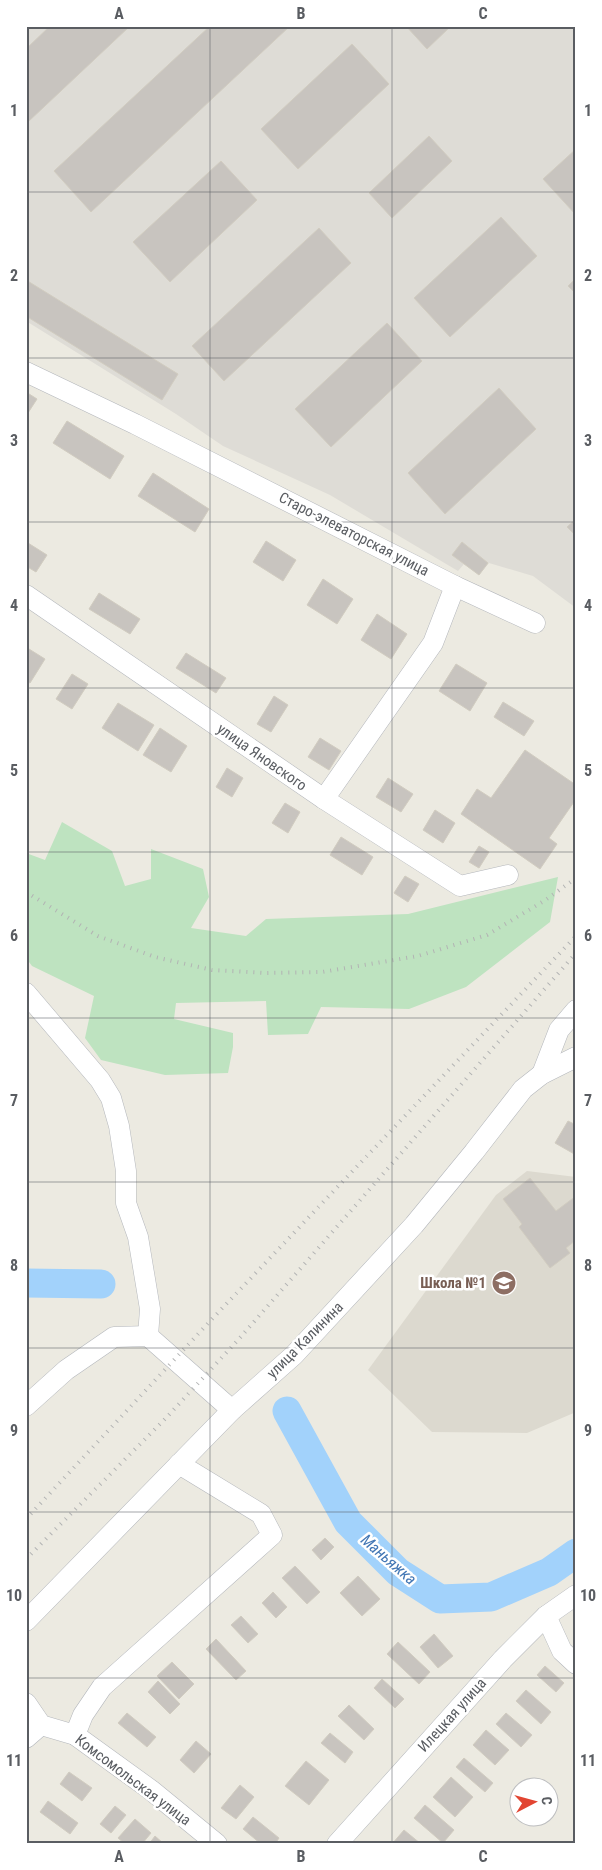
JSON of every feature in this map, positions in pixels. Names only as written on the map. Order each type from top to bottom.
[{"type":"street","name":"Старо-элеваторская улица","points":[[26,372],[153,433],[455,586],[535,623]]},
{"type":"street","points":[[324,800],[432,644],[455,586]]},
{"type":"street","name":"улица Яновского","points":[[26,595],[324,800],[460,886],[508,875]]},
{"type":"street","points":[[26,993],[100,1080],[111,1098],[119,1126],[126,1171],[126,1204],[138,1237],[150,1309],[148,1336]]},
{"type":"street","points":[[542,1074],[559,1030],[576,1010]]},
{"type":"street","name":"улица Калинина","points":[[26,1622],[232,1410],[294,1355],[414,1225],[523,1089],[542,1074],[576,1057]]},
{"type":"street","points":[[26,1406],[66,1370],[114,1337],[148,1336],[232,1410]]},
{"type":"street","points":[[75,1735],[83,1715],[102,1687],[272,1535],[261,1514],[179,1464]]},
{"type":"street","name":"Илецкая улица","points":[[337,1844],[503,1659],[546,1616],[576,1595]]},
{"type":"street","points":[[546,1616],[562,1650],[576,1664]]},
{"type":"street","points":[[26,1704],[41,1725],[26,1738]]},
{"type":"street","name":"Комсомольская улица","points":[[41,1725],[75,1735],[151,1790],[217,1844]]},
{"type":"shaded area","points":[[26,26],[576,26],[576,608],[533,576],[489,563],[479,575],[464,564],[458,571],[330,495],[223,446],[176,414],[26,321]]},
{"type":"shaded area","name":"Школа №1","points":[[527,1171],[576,1177],[576,1412],[527,1433],[432,1432],[368,1370],[496,1195]]},
{"type":"green space","points":[[62,822],[112,851],[125,886],[151,879],[151,849],[203,869],[209,897],[191,928],[246,936],[266,919],[408,914],[558,877],[550,922],[466,987],[409,1009],[321,1007],[308,1034],[268,1035],[266,1001],[176,1003],[174,1019],[233,1033],[233,1047],[228,1073],[165,1075],[101,1060],[85,1038],[94,996],[32,966],[26,958],[26,853],[45,860]]},
{"type":"building","points":[[50,26],[130,26],[29,121],[26,117],[26,49]]},
{"type":"building","points":[[210,26],[290,26],[91,212],[54,171]]},
{"type":"building","points":[[406,26],[451,26],[427,49]]},
{"type":"building","points":[[352,44],[389,84],[298,169],[261,129]]},
{"type":"building","points":[[429,136],[452,161],[392,218],[369,193]]},
{"type":"building","points":[[576,149],[576,215],[543,179]]},
{"type":"building","points":[[221,161],[257,200],[170,282],[133,242]]},
{"type":"building","points":[[501,217],[537,256],[450,337],[414,298]]},
{"type":"building","points":[[319,228],[351,263],[224,381],[192,346]]},
{"type":"building","points":[[576,278],[576,294],[568,286]]},
{"type":"building","points":[[26,280],[178,374],[162,400],[26,316]]},
{"type":"building","points":[[387,323],[422,361],[331,447],[295,409]]},
{"type":"building","points":[[499,388],[536,429],[445,514],[408,473]]},
{"type":"building","points":[[26,392],[37,399],[26,416]]},
{"type":"building","points":[[67,421],[124,456],[110,479],[53,443]]},
{"type":"building","points":[[153,473],[209,509],[195,532],[138,496]]},
{"type":"building","points":[[576,519],[576,536],[567,527]]},
{"type":"building","points":[[266,541],[296,560],[283,581],[253,562]]},
{"type":"building","points":[[462,542],[488,563],[479,575],[452,555]]},
{"type":"building","points":[[28,543],[47,555],[36,572],[26,566]]},
{"type":"building","points":[[323,579],[353,599],[337,624],[307,605]]},
{"type":"building","points":[[99,593],[140,619],[130,634],[89,609]]},
{"type":"building","points":[[377,614],[407,634],[391,659],[361,640]]},
{"type":"building","points":[[29,649],[45,659],[30,683],[26,681],[26,654]]},
{"type":"building","points":[[186,653],[226,678],[216,693],[176,668]]},
{"type":"building","points":[[456,664],[487,683],[470,711],[439,691]]},
{"type":"building","points":[[72,674],[88,684],[72,709],[56,699]]},
{"type":"building","points":[[274,696],[288,705],[271,732],[257,724]]},
{"type":"building","points":[[503,702],[534,721],[524,736],[494,717]]},
{"type":"building","points":[[118,703],[154,725],[138,751],[102,728]]},
{"type":"building","points":[[160,728],[187,746],[171,772],[143,755]]},
{"type":"building","points":[[320,738],[341,751],[329,770],[308,757]]},
{"type":"building","points":[[525,750],[576,785],[576,799],[549,838],[557,844],[540,869],[461,814],[477,789],[491,798]]},
{"type":"building","points":[[227,768],[243,778],[232,797],[216,787]]},
{"type":"building","points":[[388,778],[413,794],[401,812],[376,797]]},
{"type":"building","points":[[285,803],[300,812],[288,833],[272,823]]},
{"type":"building","points":[[435,810],[455,823],[443,843],[423,830]]},
{"type":"building","points":[[341,837],[373,857],[362,875],[330,855]]},
{"type":"building","points":[[479,846],[489,852],[479,868],[469,862]]},
{"type":"building","points":[[405,876],[419,884],[408,902],[394,893]]},
{"type":"building","points":[[568,1121],[576,1125],[576,1155],[555,1143]]},
{"type":"building","points":[[530,1178],[556,1211],[576,1196],[576,1240],[566,1248],[570,1253],[550,1268],[519,1227],[522,1224],[503,1199]]},
{"type":"building","points":[[325,1538],[334,1547],[321,1560],[312,1550]]},
{"type":"building","points":[[295,1566],[320,1592],[307,1604],[282,1578]]},
{"type":"building","points":[[358,1576],[380,1599],[362,1616],[340,1593]]},
{"type":"building","points":[[273,1592],[287,1607],[276,1618],[262,1603]]},
{"type":"building","points":[[241,1616],[258,1634],[248,1643],[231,1625]]},
{"type":"building","points":[[434,1634],[453,1656],[438,1668],[420,1647]]},
{"type":"building","points":[[216,1639],[246,1671],[236,1680],[206,1649]]},
{"type":"building","points":[[398,1642],[430,1672],[419,1684],[387,1654]]},
{"type":"building","points":[[172,1662],[194,1684],[179,1699],[157,1676]]},
{"type":"building","points":[[545,1666],[564,1683],[556,1692],[537,1675]]},
{"type":"building","points":[[382,1679],[404,1699],[395,1708],[374,1688]]},
{"type":"building","points":[[158,1681],[180,1704],[170,1714],[148,1692]]},
{"type":"building","points":[[526,1690],[551,1712],[541,1724],[516,1701]]},
{"type":"building","points":[[349,1705],[374,1729],[364,1740],[338,1716]]},
{"type":"building","points":[[127,1713],[156,1737],[147,1747],[118,1723]]},
{"type":"building","points":[[506,1713],[532,1735],[521,1747],[496,1724]]},
{"type":"building","points":[[486,1730],[509,1750],[495,1765],[473,1745]]},
{"type":"building","points":[[330,1733],[353,1752],[345,1763],[321,1743]]},
{"type":"building","points":[[196,1741],[211,1754],[194,1773],[180,1760]]},
{"type":"building","points":[[464,1758],[493,1783],[485,1792],[456,1767]]},
{"type":"building","points":[[306,1761],[329,1780],[309,1805],[285,1786]]},
{"type":"building","points":[[69,1772],[92,1788],[82,1801],[60,1784]]},
{"type":"building","points":[[451,1777],[473,1797],[455,1817],[433,1797]]},
{"type":"building","points":[[240,1785],[254,1797],[236,1819],[221,1808]]},
{"type":"building","points":[[48,1801],[78,1823],[70,1834],[40,1812]]},
{"type":"building","points":[[425,1805],[454,1830],[443,1843],[414,1818]]},
{"type":"building","points":[[115,1806],[126,1815],[111,1833],[100,1824]]},
{"type":"building","points":[[253,1817],[279,1838],[275,1844],[261,1844],[243,1829]]},
{"type":"building","points":[[135,1819],[151,1833],[142,1844],[125,1844],[118,1838]]},
{"type":"building","points":[[404,1830],[421,1844],[392,1844]]},
{"type":"building","points":[[155,1836],[164,1844],[149,1844]]},
{"type":"waterway","name":"Маньяжка","points":[[26,1283],[101,1284]]},
{"type":"waterway","name":"Маньяжка","points":[[287,1411],[348,1522],[398,1572],[440,1599],[491,1597],[549,1572],[576,1553]]},
{"type":"railway","points":[[26,29],[29,26]]},
{"type":"railway","points":[[26,892],[98,936],[155,957],[212,970],[267,973],[322,972],[418,956],[487,935],[544,901],[576,878]]},
{"type":"railway","points":[[26,1519],[213,1318],[576,936]]},
{"type":"railway","points":[[26,1559],[166,1418],[238,1340],[576,953]]},
{"type":"place","name":"Школа №1","points":[[504,1283]]}]
